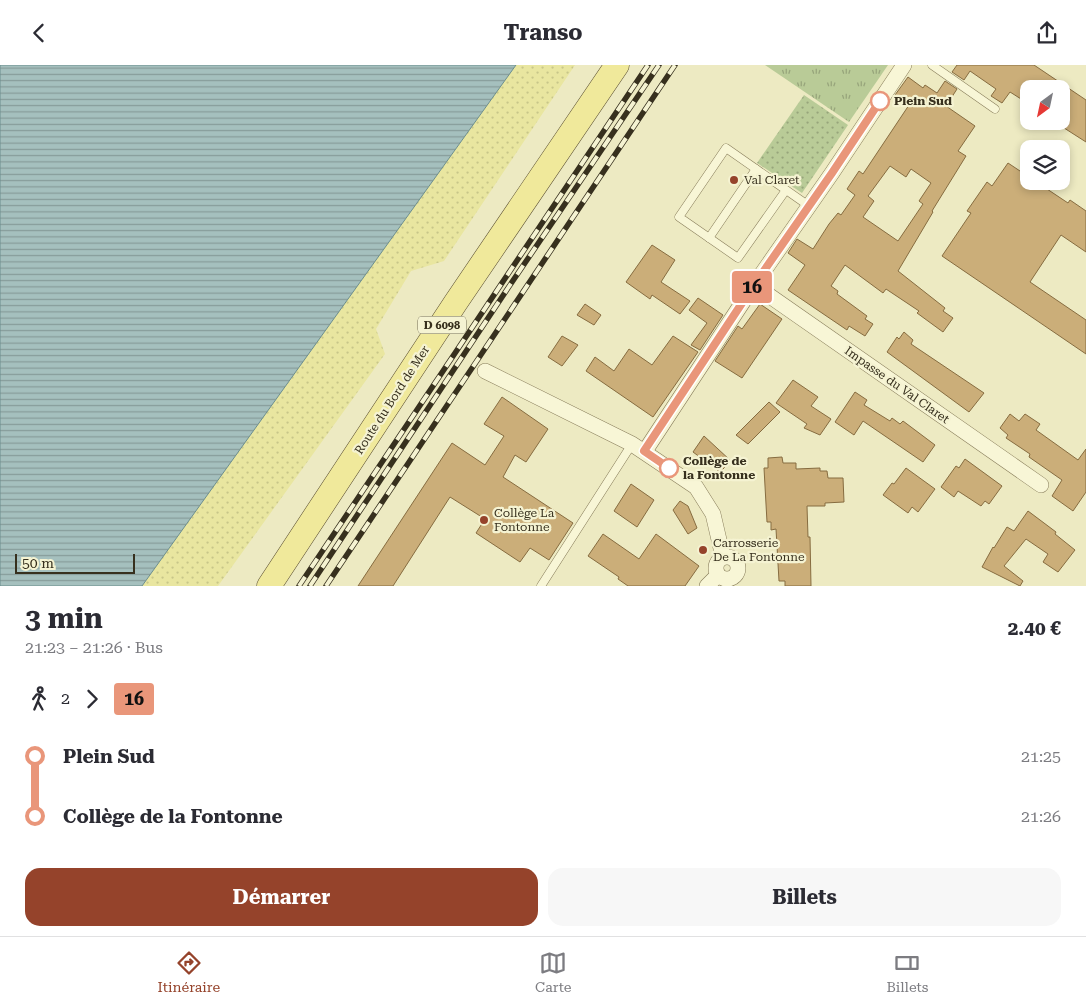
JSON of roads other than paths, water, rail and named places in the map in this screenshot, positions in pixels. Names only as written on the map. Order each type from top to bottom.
[{"type":"main road","name":"Route du Bord de Mer","points":[[269,586],[451,310],[617,65]]},
{"type":"street","points":[[638,448],[809,206],[904,65]]},
{"type":"street","name":"Impasse du Val Claret","points":[[754,285],[1041,485]]},
{"type":"street","points":[[485,371],[565,409],[638,448],[696,487],[713,514],[724,557],[730,557],[737,565],[737,572],[729,580],[707,586]]},
{"type":"lane","points":[[932,65],[996,109]]},
{"type":"lane","points":[[786,190],[738,259],[679,217],[726,148],[809,206]]},
{"type":"lane","points":[[709,239],[756,169]]},
{"type":"lane","points":[[541,586],[638,448]]},
{"type":"water","points":[[0,65],[516,65],[142,586],[0,586]]},
{"type":"railway","points":[[299,586],[648,65]]},
{"type":"railway","points":[[310,586],[659,65]]},
{"type":"railway","points":[[326,586],[675,65]]},
{"type":"place","name":"Plein Sud","points":[[880,101]]},
{"type":"place","name":"Val Claret","points":[[734,180]]},
{"type":"place","name":"Collège de la Fontonne","points":[[669,468]]},
{"type":"place","name":"Collège La Fontonne","points":[[484,520]]},
{"type":"place","name":"Carrosserie De La Fontonne","points":[[703,550]]}]
